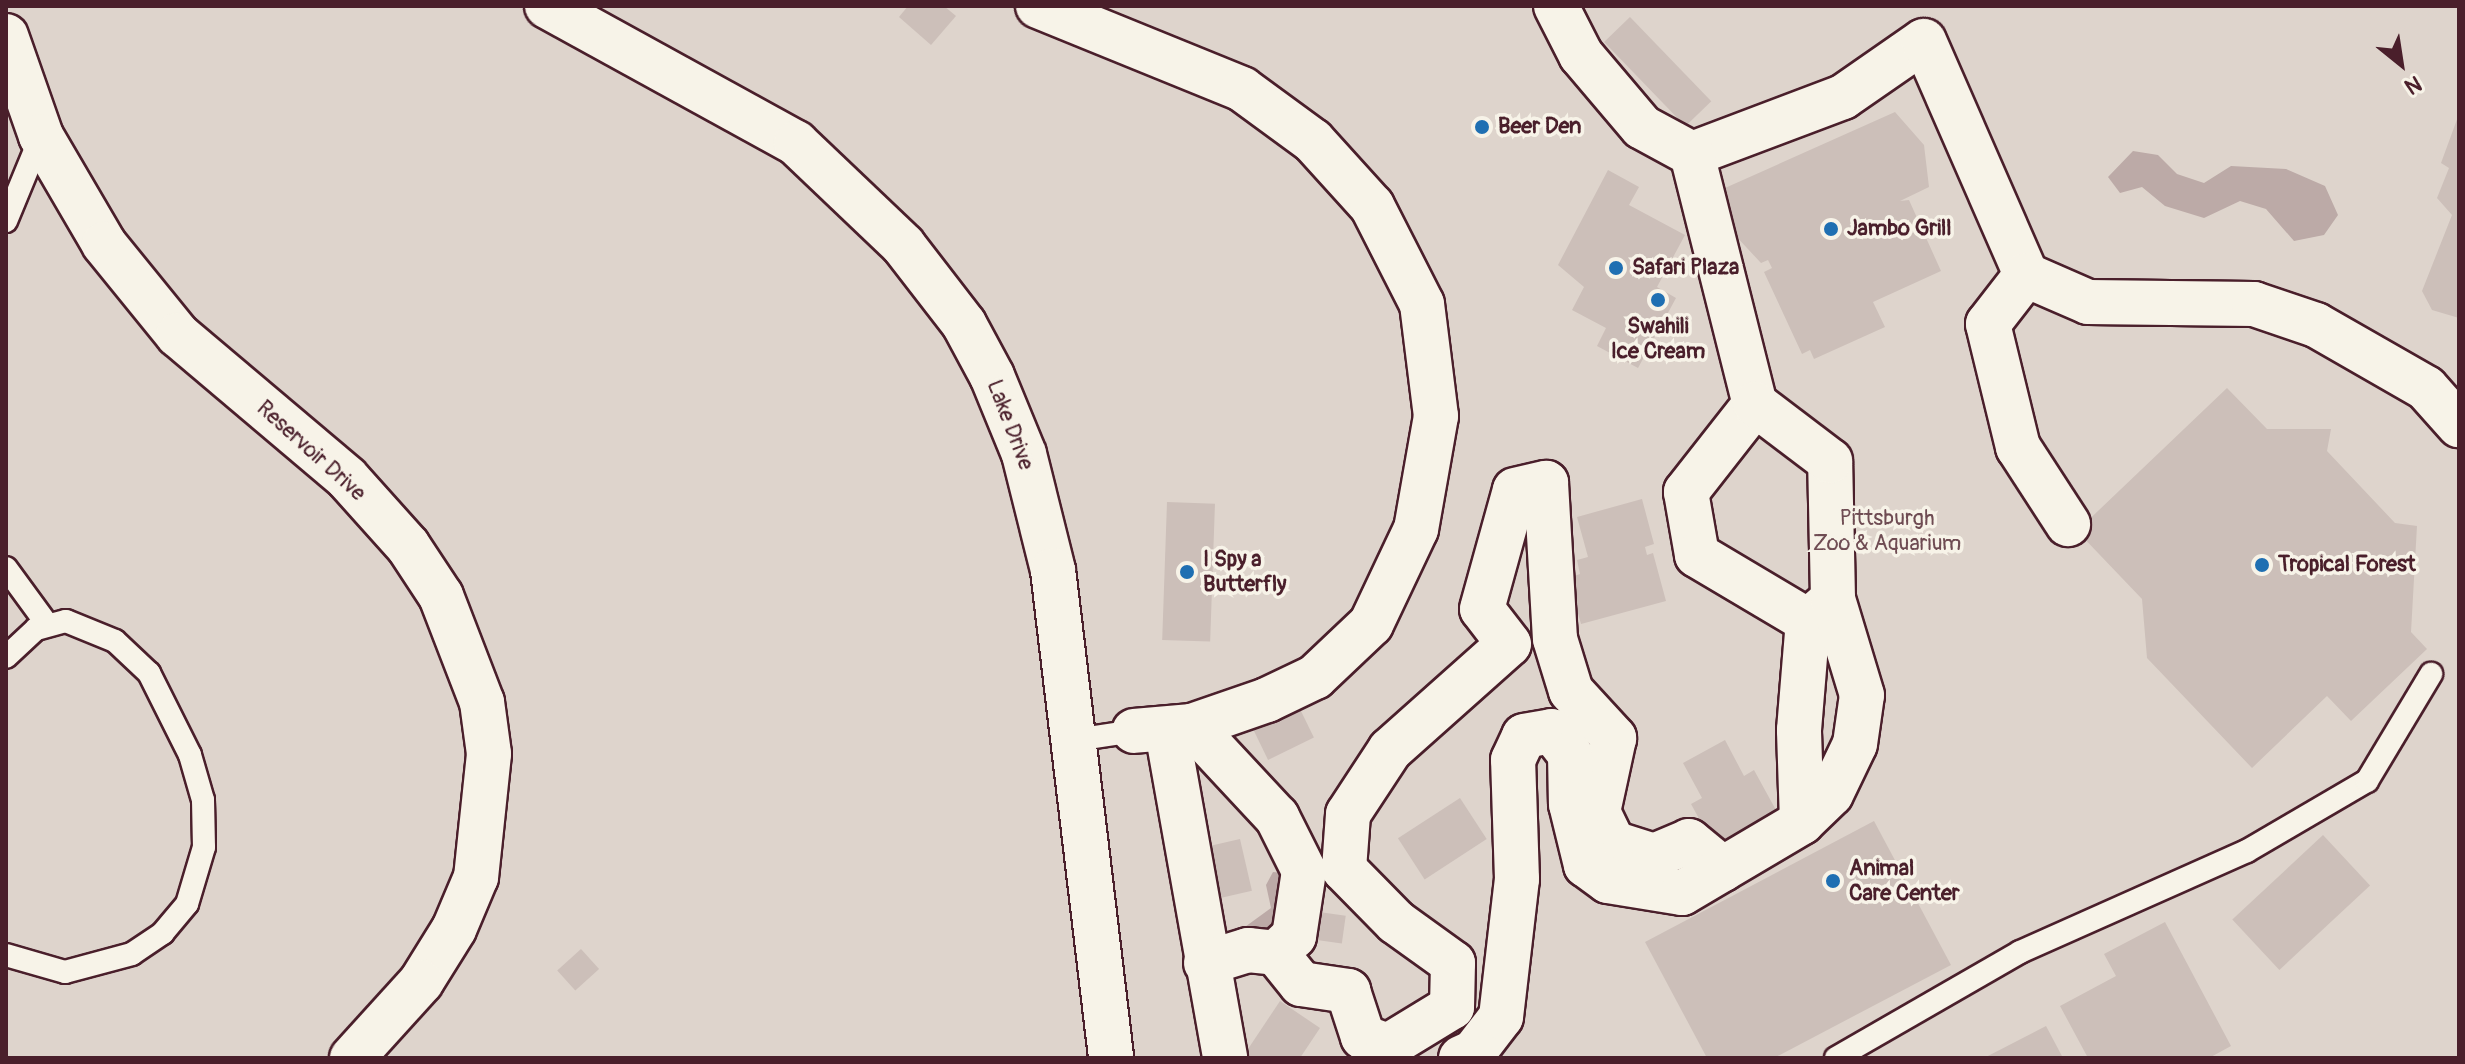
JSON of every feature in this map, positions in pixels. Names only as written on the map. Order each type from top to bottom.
[{"type":"street","name":"Lake Drive","points":[[547,6],[796,143],[903,245],[964,324],[992,376],[1042,513],[1075,740],[1111,1058]]},
{"type":"street","points":[[1038,6],[1242,89],[1313,141],[1372,206],[1422,304],[1436,416],[1416,529],[1371,624],[1315,677],[1165,729]]},
{"type":"street","points":[[1556,6],[1581,55],[1642,127],[1692,154],[1755,404],[1830,461],[1820,610],[1799,730],[1802,822]]},
{"type":"street","name":"Reservoir Drive","points":[[6,36],[41,136],[104,244],[178,335],[347,478],[408,546],[441,596],[479,691],[489,754],[476,877],[454,929],[421,982],[352,1058]]},
{"type":"street","points":[[1692,154],[1843,97],[1924,41],[2026,275],[2088,302],[2254,304],[2316,325],[2426,388],[2459,425]]},
{"type":"street","points":[[2026,275],[1988,324],[2018,447],[2068,524]]},
{"type":"street","points":[[1206,963],[1248,950],[1276,953],[1301,984],[1348,991],[1363,1037],[1388,1046],[1452,1007],[1453,963],[1396,922],[1344,869],[1348,814],[1390,750],[1509,644],[1482,609],[1515,490],[1546,483],[1555,639],[1571,691],[1614,738],[1598,812],[1613,843],[1682,893],[1802,822],[1831,794],[1855,744],[1862,695],[1820,610],[1697,555],[1686,492],[1755,404]]},
{"type":"street","points":[[1165,729],[1277,817],[1304,871],[1294,936],[1276,953]]},
{"type":"street","points":[[1165,729],[1225,1058]]},
{"type":"street","points":[[1461,1058],[1474,1052],[1501,1017],[1517,879],[1513,760],[1524,736],[1552,731],[1570,754],[1571,804],[1586,865],[1608,881],[1648,871]]},
{"type":"lane","points":[[6,221],[41,136]]},
{"type":"lane","points":[[6,568],[47,624]]},
{"type":"lane","points":[[6,657],[47,624],[81,623],[115,641],[149,673],[190,755],[203,800],[204,847],[187,904],[163,933],[132,954],[65,972],[6,955]]},
{"type":"lane","points":[[1836,1058],[2020,952],[2247,851],[2367,781],[2431,674]]},
{"type":"lane","points":[[1075,740],[1165,729]]},
{"type":"green space","name":"Pittsburgh Zoo & Aquarium","points":[[6,6],[2459,6],[2459,1058],[6,1058]]},
{"type":"shaded area","points":[[2133,151],[2158,155],[2177,174],[2204,183],[2231,166],[2286,169],[2325,186],[2338,215],[2324,235],[2294,241],[2266,209],[2240,201],[2204,218],[2165,206],[2142,187],[2120,193],[2108,177]]},
{"type":"shaded area","points":[[1273,872],[1294,874],[1270,943],[1238,932],[1271,908],[1266,885]]},
{"type":"building","points":[[908,6],[944,6],[956,16],[931,45],[899,17]]},
{"type":"building","points":[[1630,17],[1711,101],[1685,126],[1604,42]]},
{"type":"building","points":[[1895,112],[1924,145],[1929,187],[1900,201],[1909,200],[1941,271],[1873,302],[1885,327],[1814,359],[1810,350],[1802,354],[1764,272],[1772,268],[1768,260],[1761,263],[1733,233],[1725,188]]},
{"type":"building","points":[[2459,114],[2459,318],[2432,310],[2422,291],[2452,215],[2437,198],[2449,168],[2441,163]]},
{"type":"building","name":"Safari Plaza","points":[[1608,170],[1639,187],[1629,205],[1685,235],[1657,287],[1676,298],[1638,368],[1597,346],[1606,328],[1572,310],[1584,287],[1558,265]]},
{"type":"building","name":"Tropical Forest","points":[[2227,388],[2267,429],[2331,429],[2327,451],[2395,523],[2417,526],[2411,632],[2427,649],[2351,721],[2327,696],[2252,768],[2147,658],[2142,599],[2077,531]]},
{"type":"building","points":[[1642,499],[1654,544],[1645,547],[1647,555],[1653,553],[1666,601],[1581,624],[1568,578],[1580,574],[1577,560],[1588,557],[1577,517]]},
{"type":"building","name":"I Spy a Butterfly","points":[[1167,502],[1215,504],[1210,642],[1162,640]]},
{"type":"building","points":[[1299,707],[1314,738],[1268,760],[1253,729]]},
{"type":"building","points":[[1725,740],[1744,776],[1754,770],[1777,812],[1714,846],[1691,804],[1702,798],[1683,763]]},
{"type":"building","points":[[1460,798],[1487,839],[1425,879],[1398,838]]},
{"type":"building","name":"Animal Care Center","points":[[1874,821],[1951,965],[1774,1058],[1707,1058],[1645,942]]},
{"type":"building","points":[[2323,835],[2370,885],[2279,970],[2232,920]]},
{"type":"building","points":[[1240,839],[1252,891],[1205,901],[1193,850]]},
{"type":"building","points":[[1319,912],[1346,916],[1342,943],[1315,940]]},
{"type":"building","points":[[2165,922],[2231,1046],[2209,1058],[2088,1058],[2060,1006],[2116,976],[2104,954]]},
{"type":"building","points":[[581,949],[599,969],[575,990],[557,970]]},
{"type":"building","points":[[1280,1001],[1320,1028],[1300,1058],[1242,1058]]},
{"type":"building","points":[[2046,1026],[2063,1058],[1984,1058]]},
{"type":"place","name":"Beer Den","points":[[1482,127]]},
{"type":"place","name":"Jambo Grill","points":[[1831,229]]},
{"type":"place","name":"Safari Plaza","points":[[1616,268]]},
{"type":"place","name":"Swahili Ice Cream","points":[[1658,300]]},
{"type":"place","name":"Tropical Forest","points":[[2262,565]]},
{"type":"place","name":"I Spy a Butterfly","points":[[1187,572]]},
{"type":"place","name":"Animal Care Center","points":[[1833,881]]}]
